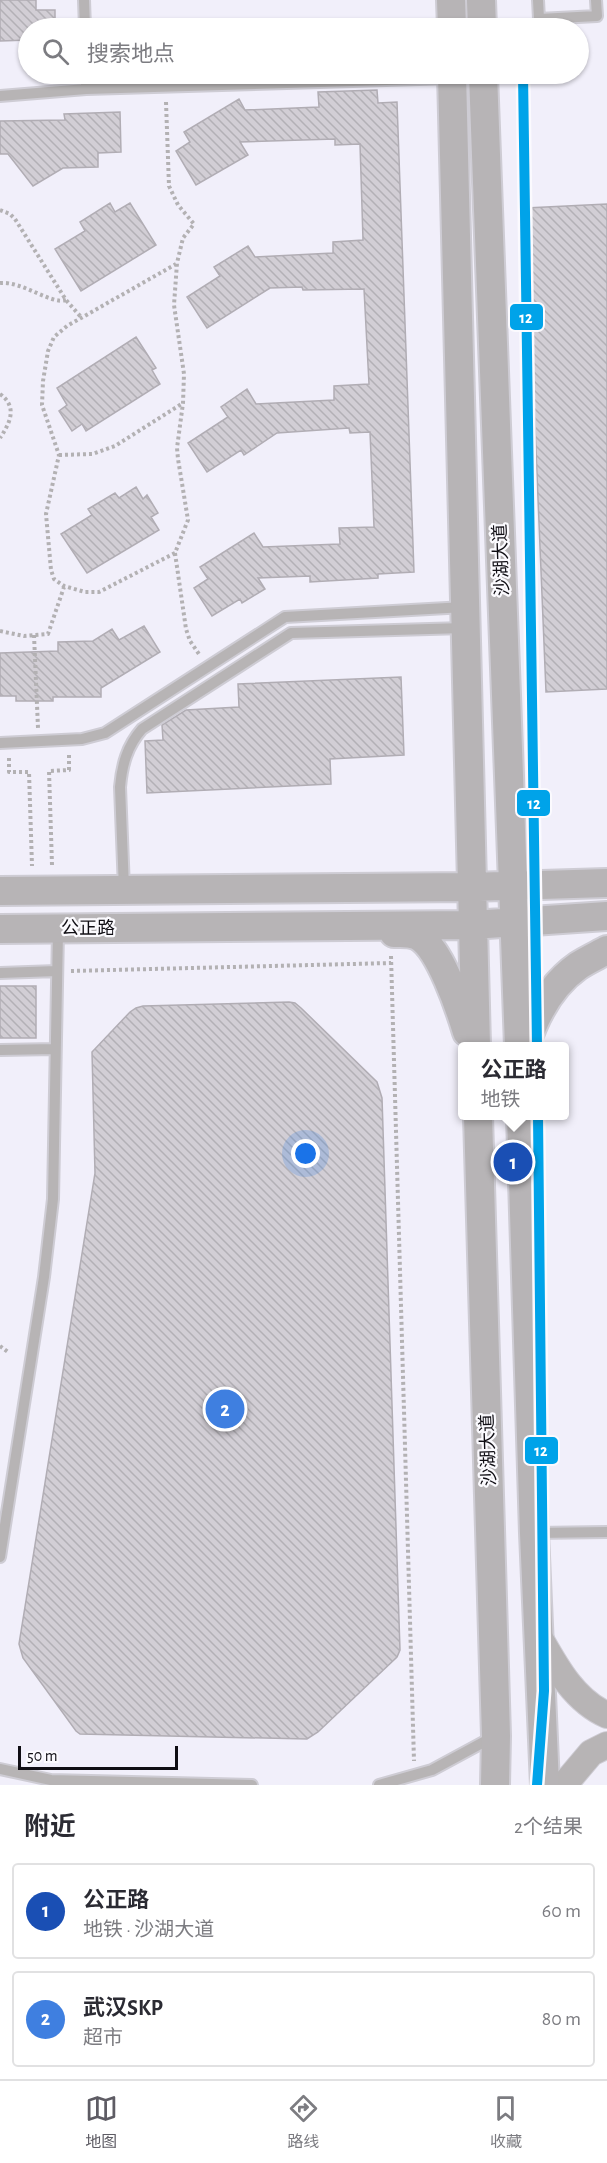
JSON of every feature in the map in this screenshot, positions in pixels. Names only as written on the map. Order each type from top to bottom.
[{"type":"main road","points":[[481,0],[482,18]]},
{"type":"main road","name":"沙湖大道","points":[[452,84],[476,1042]]},
{"type":"main road","name":"沙湖大道","points":[[483,84],[519,1042]]},
{"type":"main road","name":"公正路","points":[[0,891],[471,887],[607,883]]},
{"type":"main road","name":"公正路","points":[[0,929],[472,925],[607,916]]},
{"type":"main road","points":[[315,926],[326,932],[408,933],[423,940],[445,975],[456,999],[469,1042]]},
{"type":"main road","points":[[527,1042],[533,1023],[555,987],[578,966],[607,950]]},
{"type":"main road","name":"沙湖大道","points":[[478,1120],[496,1736],[495,1785]]},
{"type":"main road","points":[[521,1120],[534,1533],[545,1785]]},
{"type":"street","points":[[538,1635],[569,1684],[583,1700],[607,1715]]},
{"type":"street","points":[[564,1785],[591,1753],[607,1745]]},
{"type":"lane","points":[[84,0],[85,18]]},
{"type":"lane","points":[[538,0],[539,18]]},
{"type":"lane","points":[[558,18],[597,16],[596,0]]},
{"type":"lane","points":[[86,84],[86,89]]},
{"type":"lane","points":[[0,96],[86,89],[244,84]]},
{"type":"lane","points":[[0,743],[82,740],[105,733],[285,617],[467,617]]},
{"type":"lane","points":[[124,890],[121,779],[128,751],[142,729],[291,633],[467,617]]},
{"type":"lane","points":[[0,1557],[44,1277],[53,1199],[58,928]]},
{"type":"lane","points":[[0,973],[57,971]]},
{"type":"lane","points":[[0,1050],[55,1049]]},
{"type":"lane","points":[[534,1533],[607,1532]]},
{"type":"lane","points":[[379,1785],[415,1777],[439,1768],[496,1736]]},
{"type":"lane","points":[[0,1769],[51,1780],[252,1785]]},
{"type":"path","points":[[166,87],[169,186],[178,205],[194,224],[183,238],[177,263],[174,305],[184,374],[177,448],[188,520],[175,553],[188,637],[195,650],[209,666]]},
{"type":"path","points":[[0,210],[10,214],[21,227],[66,300],[81,317]]},
{"type":"path","points":[[175,553],[99,592],[85,592],[64,586],[54,579],[51,570],[46,514],[59,455],[42,405],[43,381],[51,343],[59,332],[81,317],[177,263]]},
{"type":"path","points":[[0,283],[19,284],[56,301],[66,300]]},
{"type":"path","points":[[0,394],[8,402],[11,412],[9,424],[0,438]]},
{"type":"path","points":[[59,455],[92,454],[115,446],[183,403]]},
{"type":"path","points":[[0,631],[24,636],[48,634],[64,586]]},
{"type":"path","points":[[34,636],[38,741],[48,755],[69,755],[69,770],[49,771],[52,865]]},
{"type":"path","points":[[32,866],[29,772],[9,772],[9,756],[28,756],[38,741]]},
{"type":"path","points":[[390,951],[415,1777]]},
{"type":"path","points":[[57,971],[391,963]]},
{"type":"path","points":[[0,1346],[8,1352]]},
{"type":"building","points":[[0,0],[36,0],[36,10],[55,10],[55,18],[18,18],[18,40],[0,41]]},
{"type":"building","points":[[377,90],[378,103],[397,102],[414,572],[378,574],[378,578],[310,582],[310,576],[258,578],[265,589],[242,603],[240,599],[212,616],[194,588],[208,579],[200,567],[254,533],[263,547],[340,544],[339,528],[374,527],[370,432],[350,433],[349,428],[277,433],[244,455],[241,450],[207,472],[188,443],[228,417],[221,407],[247,389],[256,404],[334,400],[334,386],[369,384],[364,289],[270,288],[207,328],[187,297],[220,276],[214,267],[248,246],[255,257],[333,253],[333,242],[363,240],[360,144],[335,145],[335,139],[240,142],[248,155],[196,185],[176,151],[190,142],[184,132],[239,99],[245,110],[319,107],[318,92]]},
{"type":"building","points":[[120,112],[121,152],[98,153],[98,167],[63,168],[33,186],[8,154],[0,154],[0,121],[65,120],[64,114]]},
{"type":"building","points":[[110,203],[115,212],[130,203],[156,245],[81,291],[55,249],[85,231],[80,222]]},
{"type":"building","points":[[607,204],[607,689],[546,692],[526,208]]},
{"type":"building","points":[[136,337],[156,368],[152,370],[160,384],[86,431],[82,424],[72,431],[59,411],[67,405],[57,388]]},
{"type":"building","points":[[136,487],[143,499],[147,495],[158,513],[151,517],[159,530],[87,573],[61,534],[92,515],[88,509],[115,493],[119,498]]},
{"type":"building","points":[[144,626],[160,652],[101,688],[101,697],[53,697],[53,701],[16,701],[16,696],[0,696],[0,653],[58,651],[58,642],[93,641],[112,629],[119,640]]},
{"type":"building","points":[[401,677],[404,755],[330,759],[331,784],[147,793],[145,741],[163,740],[162,725],[186,710],[239,707],[238,684]]},
{"type":"building","points":[[0,986],[36,986],[36,1038],[0,1038]]},
{"type":"building","points":[[289,1002],[301,1008],[377,1082],[382,1098],[400,1650],[397,1657],[318,1732],[307,1739],[80,1734],[23,1658],[19,1644],[95,1173],[92,1052],[130,1012],[143,1006]]},
{"type":"transit line","name":"12","points":[[523,84],[537,1042]]},
{"type":"transit line","name":"12","points":[[537,1785],[544,1691],[538,1120]]},
{"type":"place","name":"公正路","points":[[513,1162]]},
{"type":"place","name":"武汉SKP","points":[[225,1409]]}]
